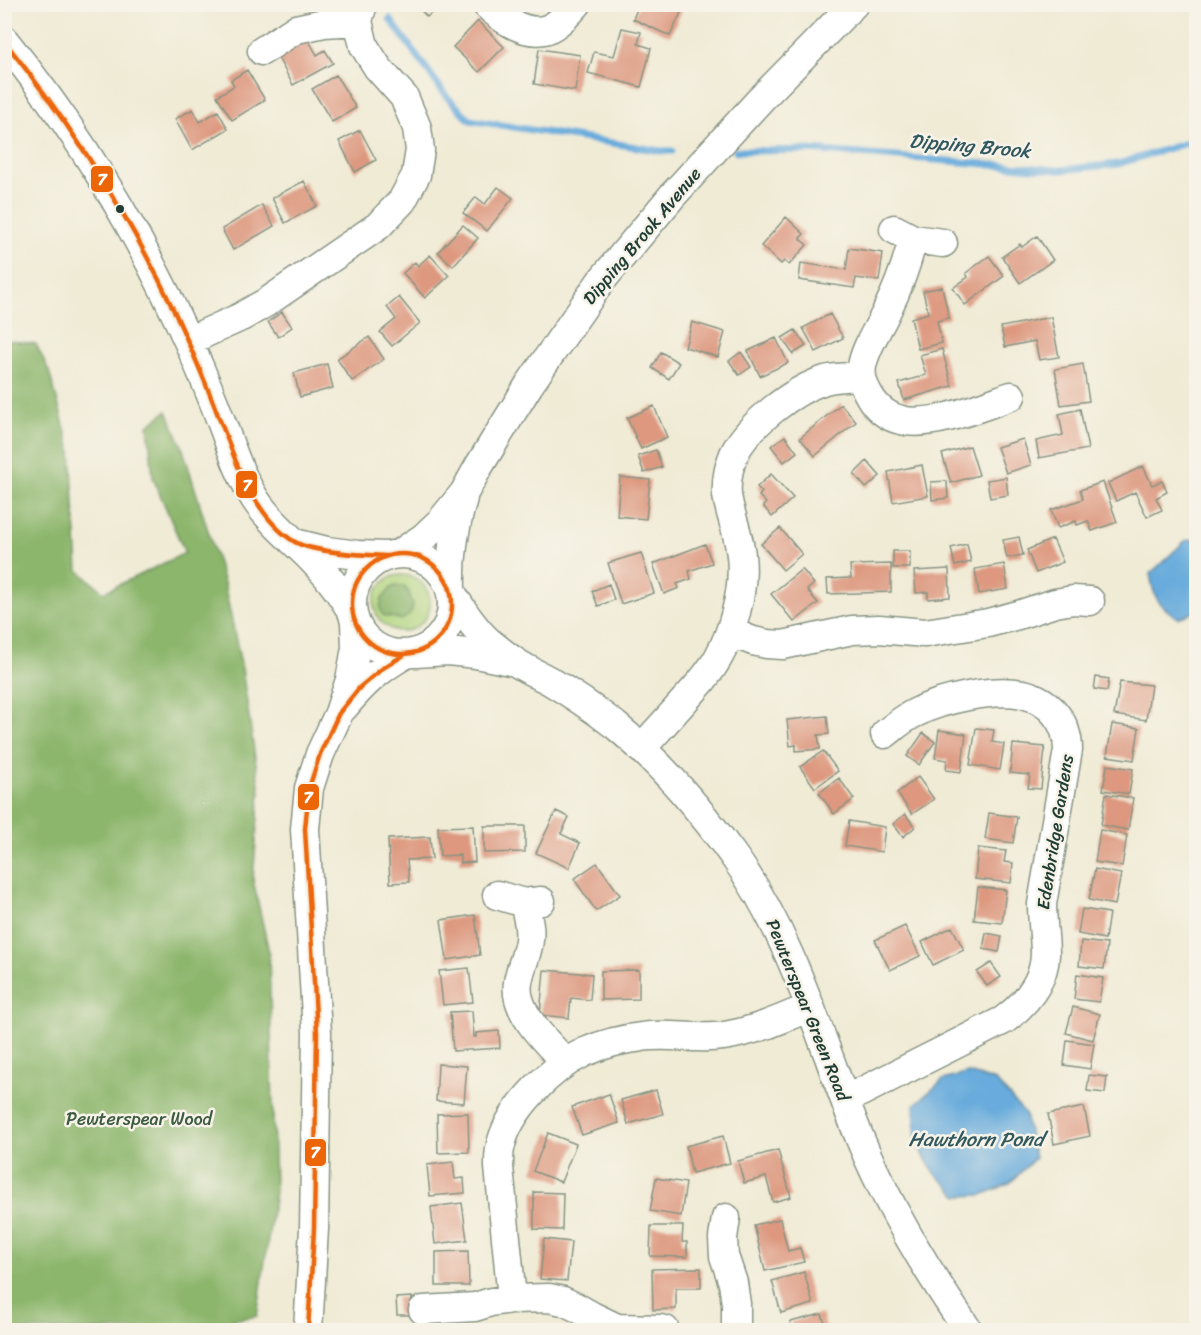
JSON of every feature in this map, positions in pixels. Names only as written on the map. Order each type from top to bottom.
[{"type":"street","points":[[486,4],[495,14],[522,29],[546,30],[566,17],[577,4]]},
{"type":"street","name":"Dipping Brook Avenue","points":[[393,555],[423,538],[441,521],[464,493],[529,386],[601,281],[673,195],[760,100],[854,4]]},
{"type":"street","points":[[188,341],[241,317],[267,302],[378,226],[402,201],[416,175],[420,150],[417,128],[404,97],[378,68],[364,46],[361,13],[296,29],[262,51]]},
{"type":"street","points":[[4,40],[54,106],[99,173],[128,222],[188,341],[238,468],[255,500],[274,523],[318,565],[339,590],[363,636],[374,646],[388,653],[409,654]]},
{"type":"street","points":[[943,243],[904,234],[909,257],[862,365],[861,376],[866,392],[877,407],[890,416],[903,421],[917,422],[962,413],[1015,395]]},
{"type":"street","points":[[641,749],[702,681],[717,659],[730,632],[737,609],[741,565],[739,541],[727,494],[735,454],[753,428],[788,399],[825,380],[861,376]]},
{"type":"street","name":"Dipping Brook Avenue","points":[[451,591],[451,550],[464,493]]},
{"type":"street","points":[[295,543],[327,551],[358,555],[410,554],[425,559],[437,567],[447,580],[451,591],[453,607],[449,624],[440,639],[425,650],[409,654],[383,668],[360,687],[339,713]]},
{"type":"street","points":[[308,1330],[314,1229],[317,1033],[305,829],[309,788],[320,753],[339,713],[350,680],[356,648],[352,600],[356,586],[363,573],[374,562],[393,555]]},
{"type":"street","name":"Pewterspear Green Road","points":[[451,591],[466,617],[487,640],[514,662],[581,700],[616,726],[641,749],[703,815],[734,856],[759,894],[784,942],[862,1143],[889,1199],[931,1273],[968,1330]]},
{"type":"street","points":[[730,632],[767,644],[783,645],[852,630],[879,629],[925,633],[988,623],[1055,603],[1073,600],[1090,601]]},
{"type":"street","name":"Pewterspear Green Road","points":[[409,654],[448,651],[514,662]]},
{"type":"street","name":"Edenbridge Gardens","points":[[845,1100],[1004,1020],[1016,1011],[1036,986],[1045,956],[1042,904],[1068,750],[1068,738],[1058,716],[1047,705],[1021,694],[988,694],[956,698],[932,705],[905,718],[883,736]]},
{"type":"street","points":[[497,895],[533,902],[529,925],[530,939],[517,985],[518,997],[531,1022],[566,1063]]},
{"type":"street","points":[[502,1300],[500,1149],[511,1119],[532,1091],[566,1063],[585,1053],[622,1040],[643,1036],[722,1036],[762,1027],[810,1007]]},
{"type":"street","points":[[728,1216],[723,1238],[724,1256],[733,1283],[736,1330]]},
{"type":"street","points":[[423,1310],[475,1307],[502,1300],[549,1298],[576,1306],[617,1328],[665,1330]]},
{"type":"green space","name":"Pewterspear Wood","points":[[5,340],[36,344],[49,371],[71,450],[78,570],[104,592],[185,553],[153,478],[148,425],[167,411],[182,446],[224,583],[242,669],[260,791],[253,880],[269,952],[275,1191],[257,1316],[165,1330],[5,1330],[4,571],[10,553],[4,516]]},
{"type":"green space","points":[[402,575],[413,577],[422,583],[428,592],[430,603],[428,614],[422,623],[413,629],[402,631],[391,629],[382,623],[376,614],[374,603],[376,592],[382,583],[391,577]]},
{"type":"green space","points":[[403,586],[409,592],[413,603],[410,613],[401,620],[385,616],[380,610],[383,597],[389,589]]},
{"type":"water","points":[[1196,539],[1196,612],[1178,618],[1165,609],[1158,600],[1150,574],[1185,541]]},
{"type":"water","name":"Hawthorn Pond","points":[[968,1073],[996,1081],[1025,1114],[1035,1158],[1009,1184],[982,1195],[958,1196],[933,1171],[916,1143],[914,1105],[943,1080]]},
{"type":"building","points":[[415,4],[441,4],[427,17]]},
{"type":"building","points":[[639,4],[685,4],[670,36],[633,19]]},
{"type":"building","points":[[478,21],[504,47],[479,72],[453,47]]},
{"type":"building","points":[[622,28],[641,32],[638,44],[651,48],[641,87],[588,73],[594,52],[614,56]]},
{"type":"building","points":[[308,39],[317,55],[325,50],[333,63],[293,85],[277,56]]},
{"type":"building","points":[[539,49],[580,55],[575,91],[534,84]]},
{"type":"building","points":[[247,70],[265,100],[232,120],[217,96],[234,86],[231,80]]},
{"type":"building","points":[[336,75],[356,108],[332,122],[312,89]]},
{"type":"building","points":[[193,109],[200,122],[218,111],[228,129],[192,150],[175,119]]},
{"type":"building","points":[[360,130],[376,160],[355,172],[339,141]]},
{"type":"building","points":[[304,181],[317,206],[285,223],[272,198]]},
{"type":"building","points":[[498,187],[513,198],[487,231],[463,213],[476,197],[485,204]]},
{"type":"building","points":[[262,205],[274,226],[233,250],[222,229]]},
{"type":"building","points":[[786,217],[804,234],[800,238],[807,245],[789,265],[784,261],[781,264],[761,246]]},
{"type":"building","points":[[463,225],[478,238],[453,266],[438,252]]},
{"type":"building","points":[[1037,236],[1053,260],[1020,283],[1002,257],[1020,244],[1022,247]]},
{"type":"building","points":[[849,248],[883,253],[879,281],[856,278],[854,288],[799,280],[801,263],[846,270]]},
{"type":"building","points":[[430,255],[449,276],[425,298],[403,273],[415,262],[418,266]]},
{"type":"building","points":[[989,256],[1004,276],[965,305],[953,288],[968,277],[966,273]]},
{"type":"building","points":[[942,287],[949,318],[937,321],[942,343],[918,349],[911,318],[928,313],[923,291]]},
{"type":"building","points":[[399,297],[420,323],[392,346],[380,332],[396,319],[387,307]]},
{"type":"building","points":[[282,312],[292,327],[278,337],[268,322]]},
{"type":"building","points":[[830,314],[843,338],[816,352],[803,328]]},
{"type":"building","points":[[1051,317],[1059,357],[1039,360],[1035,341],[1005,347],[1001,327]]},
{"type":"building","points":[[692,322],[725,332],[718,357],[685,347]]},
{"type":"building","points":[[795,330],[806,346],[793,354],[782,338]]},
{"type":"building","points":[[369,337],[384,359],[352,381],[337,359]]},
{"type":"building","points":[[776,338],[788,363],[760,376],[748,351]]},
{"type":"building","points":[[942,349],[952,386],[904,400],[899,383],[926,375],[920,355]]},
{"type":"building","points":[[661,352],[679,363],[669,379],[652,368]]},
{"type":"building","points":[[741,352],[751,367],[739,375],[729,361]]},
{"type":"building","points":[[327,364],[333,388],[300,397],[294,373]]},
{"type":"building","points":[[1083,364],[1089,401],[1061,405],[1055,369]]},
{"type":"building","points":[[841,404],[856,422],[815,456],[800,438]]},
{"type":"building","points":[[654,406],[667,437],[641,449],[627,418]]},
{"type":"building","points":[[1080,409],[1088,449],[1039,458],[1036,441],[1063,435],[1059,414]]},
{"type":"building","points":[[785,436],[797,452],[784,462],[771,446]]},
{"type":"building","points":[[1023,439],[1031,465],[1006,473],[997,447]]},
{"type":"building","points":[[970,446],[979,475],[951,483],[942,454]]},
{"type":"building","points":[[656,450],[662,467],[644,473],[638,456]]},
{"type":"building","points":[[867,461],[880,476],[866,488],[854,474]]},
{"type":"building","points":[[922,465],[928,496],[893,502],[888,472]]},
{"type":"building","points":[[1143,466],[1152,485],[1162,481],[1167,492],[1156,498],[1162,510],[1147,517],[1135,492],[1116,501],[1108,483]]},
{"type":"building","points":[[771,474],[793,498],[772,517],[763,506],[766,503],[759,496],[762,492],[757,487]]},
{"type":"building","points":[[620,477],[650,480],[646,519],[617,516]]},
{"type":"building","points":[[1006,477],[1008,495],[990,498],[987,480]]},
{"type":"building","points":[[947,481],[948,498],[932,500],[931,482]]},
{"type":"building","points":[[1103,482],[1117,522],[1092,531],[1088,521],[1077,525],[1076,521],[1058,528],[1051,510],[1083,499],[1080,490]]},
{"type":"building","points":[[780,528],[802,554],[783,570],[761,544]]},
{"type":"building","points":[[1019,537],[1023,555],[1007,558],[1003,540]]},
{"type":"building","points":[[1053,539],[1063,562],[1036,573],[1027,550]]},
{"type":"building","points":[[705,544],[712,563],[689,571],[691,579],[677,584],[679,588],[664,594],[653,564]]},
{"type":"building","points":[[967,544],[971,562],[955,566],[951,548]]},
{"type":"building","points":[[893,551],[910,551],[910,568],[893,568]]},
{"type":"building","points":[[641,553],[654,593],[621,604],[608,563]]},
{"type":"building","points":[[891,564],[891,592],[828,594],[827,579],[851,578],[850,565]]},
{"type":"building","points":[[1004,564],[1008,589],[979,594],[975,569]]},
{"type":"building","points":[[802,569],[814,584],[807,590],[818,603],[794,622],[771,594]]},
{"type":"building","points":[[949,569],[950,597],[928,599],[928,592],[916,593],[914,571]]},
{"type":"building","points":[[609,584],[614,600],[598,606],[592,591]]},
{"type":"building","points":[[1096,677],[1109,679],[1107,691],[1094,689]]},
{"type":"building","points":[[1120,682],[1151,685],[1146,720],[1114,715]]},
{"type":"building","points":[[827,716],[829,734],[818,735],[820,749],[796,751],[796,745],[790,746],[787,720]]},
{"type":"building","points":[[1112,724],[1139,728],[1134,760],[1107,756]]},
{"type":"building","points":[[976,728],[994,730],[992,742],[1004,744],[1000,770],[970,765]]},
{"type":"building","points":[[939,730],[966,734],[961,772],[946,770],[947,760],[935,758]]},
{"type":"building","points":[[923,733],[935,742],[919,765],[907,756]]},
{"type":"building","points":[[1013,744],[1045,747],[1041,789],[1028,788],[1030,775],[1010,773]]},
{"type":"building","points":[[823,751],[838,771],[815,788],[800,767]]},
{"type":"building","points":[[1107,765],[1133,769],[1129,794],[1103,790]]},
{"type":"building","points":[[918,777],[934,799],[912,814],[897,793]]},
{"type":"building","points":[[839,778],[854,799],[834,814],[819,793]]},
{"type":"building","points":[[1106,794],[1133,798],[1128,830],[1101,825]]},
{"type":"building","points":[[556,811],[569,817],[561,834],[580,843],[569,868],[536,853]]},
{"type":"building","points":[[989,813],[1017,817],[1013,843],[985,839]]},
{"type":"building","points":[[905,814],[915,827],[903,837],[893,824]]},
{"type":"building","points":[[849,821],[885,827],[882,852],[845,846]]},
{"type":"building","points":[[473,826],[475,862],[460,863],[460,855],[440,856],[438,827]]},
{"type":"building","points":[[484,826],[525,826],[525,852],[484,853]]},
{"type":"building","points":[[1100,830],[1127,835],[1122,866],[1095,862]]},
{"type":"building","points":[[430,837],[432,859],[407,860],[409,882],[390,883],[388,839]]},
{"type":"building","points":[[978,848],[1006,851],[1004,862],[1013,863],[1011,883],[975,879]]},
{"type":"building","points":[[597,863],[620,895],[596,911],[574,879]]},
{"type":"building","points":[[1095,869],[1121,874],[1115,905],[1089,900]]},
{"type":"building","points":[[978,887],[1006,890],[1002,923],[974,920]]},
{"type":"building","points":[[1082,909],[1109,913],[1105,939],[1078,934]]},
{"type":"building","points":[[475,915],[480,955],[447,960],[441,920]]},
{"type":"building","points":[[905,926],[920,956],[890,970],[875,940]]},
{"type":"building","points":[[952,927],[964,950],[933,965],[922,942]]},
{"type":"building","points":[[986,933],[1002,936],[999,952],[983,949]]},
{"type":"building","points":[[1081,941],[1107,944],[1104,969],[1079,966]]},
{"type":"building","points":[[991,963],[1001,977],[987,986],[977,972]]},
{"type":"building","points":[[469,968],[473,1002],[443,1005],[439,971]]},
{"type":"building","points":[[544,970],[592,974],[590,1000],[571,998],[569,1018],[540,1015]]},
{"type":"building","points":[[639,970],[639,999],[601,1000],[601,971]]},
{"type":"building","points":[[1077,974],[1103,978],[1099,1002],[1074,999]]},
{"type":"building","points":[[1073,1007],[1100,1014],[1093,1040],[1066,1033]]},
{"type":"building","points":[[472,1011],[474,1037],[476,1033],[499,1031],[500,1048],[453,1051],[450,1012]]},
{"type":"building","points":[[1067,1040],[1094,1044],[1090,1069],[1064,1065]]},
{"type":"building","points":[[438,1064],[467,1066],[464,1103],[436,1101]]},
{"type":"building","points":[[1089,1075],[1107,1077],[1105,1093],[1087,1091]]},
{"type":"building","points":[[656,1090],[663,1114],[628,1124],[621,1100]]},
{"type":"building","points":[[609,1094],[619,1123],[582,1135],[572,1107]]},
{"type":"building","points":[[1084,1107],[1090,1136],[1054,1144],[1048,1114]]},
{"type":"building","points":[[468,1113],[469,1152],[438,1153],[437,1114]]},
{"type":"building","points":[[548,1133],[576,1144],[561,1182],[533,1171]]},
{"type":"building","points":[[723,1136],[730,1163],[692,1173],[686,1146]]},
{"type":"building","points":[[778,1150],[791,1197],[773,1202],[766,1177],[744,1183],[738,1161]]},
{"type":"building","points":[[453,1162],[455,1179],[464,1178],[465,1193],[430,1196],[427,1165]]},
{"type":"building","points":[[656,1178],[686,1183],[681,1216],[650,1211]]},
{"type":"building","points":[[534,1192],[563,1193],[562,1230],[534,1229]]},
{"type":"building","points":[[462,1203],[467,1240],[435,1244],[431,1207]]},
{"type":"building","points":[[780,1219],[788,1251],[800,1248],[804,1262],[765,1271],[754,1225]]},
{"type":"building","points":[[651,1226],[683,1226],[682,1242],[687,1242],[687,1257],[650,1256]]},
{"type":"building","points":[[544,1239],[571,1242],[567,1281],[540,1279]]},
{"type":"building","points":[[468,1251],[469,1286],[436,1286],[436,1252]]},
{"type":"building","points":[[701,1268],[701,1288],[676,1288],[676,1309],[653,1310],[652,1269]]},
{"type":"building","points":[[804,1272],[813,1304],[781,1313],[772,1281]]},
{"type":"building","points":[[412,1297],[413,1315],[397,1315],[396,1298]]},
{"type":"building","points":[[822,1314],[827,1330],[792,1330],[790,1322]]},
{"type":"waterway","name":"Dipping Brook","points":[[390,19],[447,97],[470,120],[672,151]]},
{"type":"waterway","name":"Dipping Brook","points":[[736,151],[810,150],[1060,170],[1118,164],[1196,140]]},
{"type":"transit line","name":"7","points":[[4,41],[76,138],[139,241],[187,339],[239,469],[262,510],[286,536],[304,546],[340,553],[387,556]]},
{"type":"transit line","name":"7","points":[[402,554],[421,558],[438,568],[448,585],[452,604],[448,623],[438,640],[421,650],[402,654],[383,650],[366,640],[356,623],[352,604],[356,585],[366,568],[383,558],[402,554]]},
{"type":"transit line","name":"7","points":[[308,1330],[314,1229],[317,1033],[305,829],[309,788],[320,754],[339,713],[360,687],[383,668],[404,655]]}]
